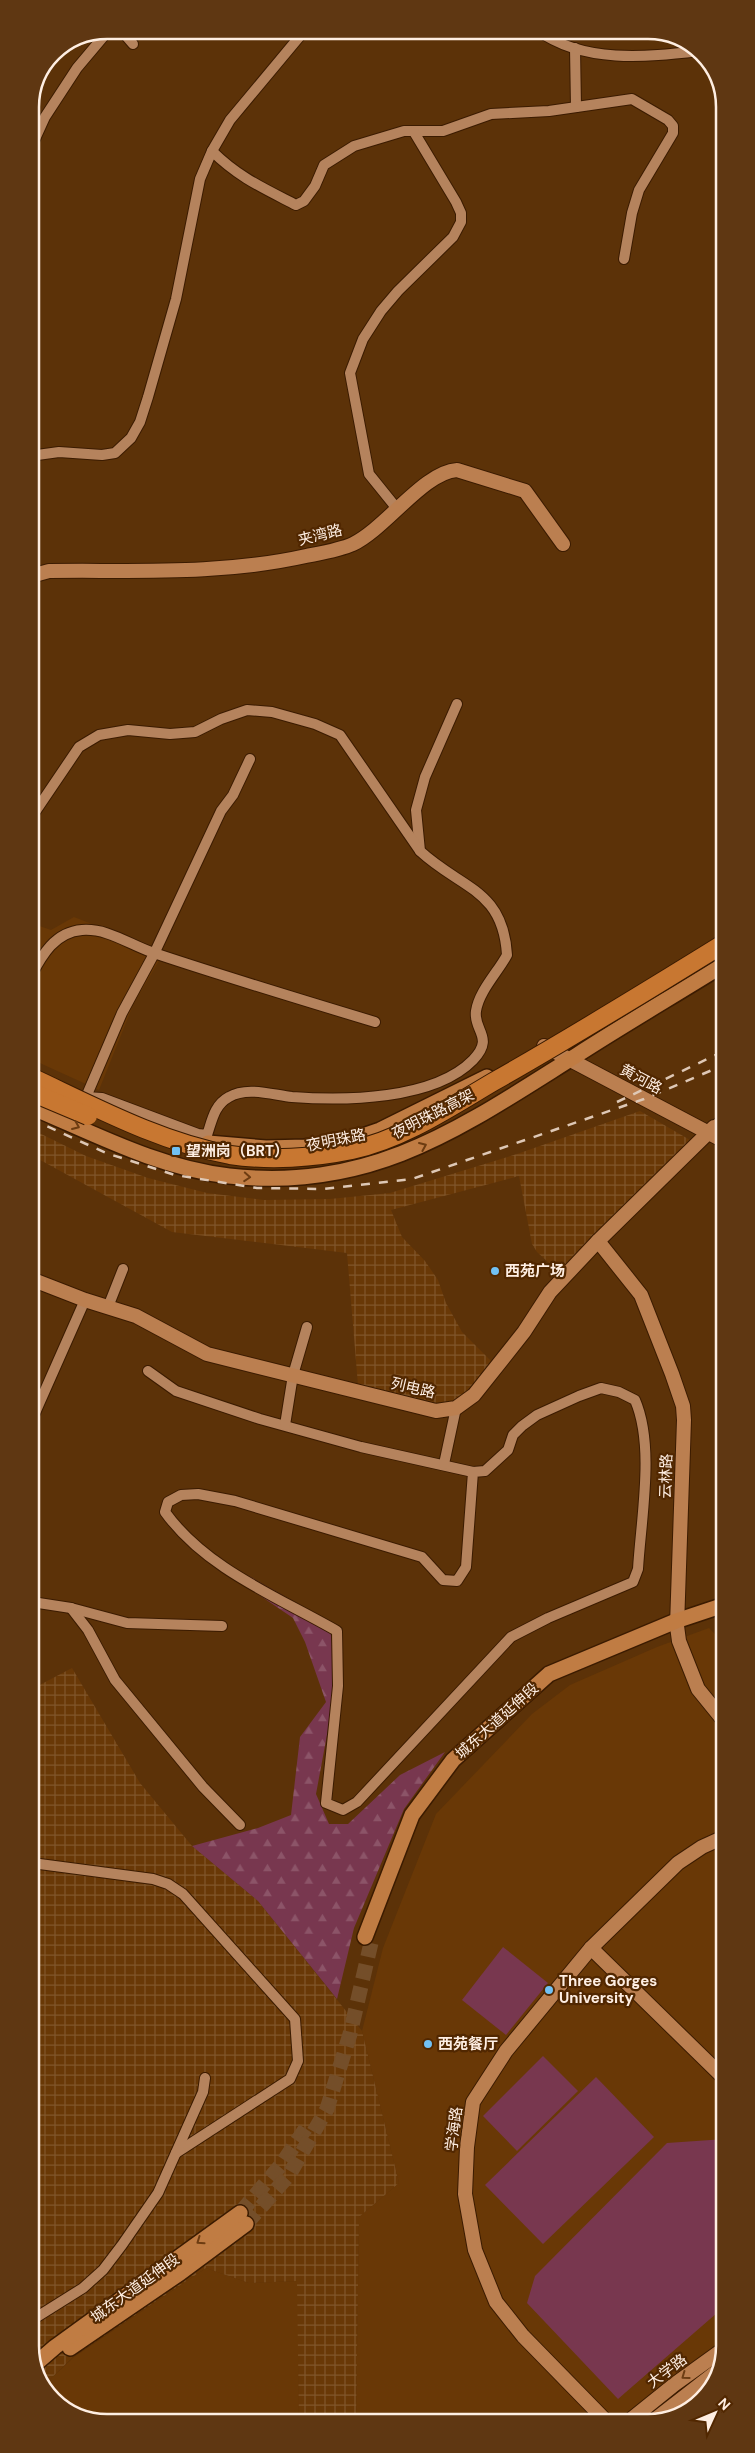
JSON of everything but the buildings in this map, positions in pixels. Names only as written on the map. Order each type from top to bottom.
[{"type":"highway","name":"夜明珠路高架","points":[[39,1080],[152,1132],[198,1148],[232,1155],[278,1158],[353,1150],[417,1125],[443,1111],[554,1047],[716,948]]},
{"type":"highway","name":"夜明珠路高架","points":[[39,1099],[168,1149],[227,1164],[273,1168],[349,1160],[383,1151],[452,1118],[716,959]]},
{"type":"main road","name":"夜明珠路","points":[[39,1073],[86,1097],[155,1127],[214,1145],[305,1146],[351,1140],[380,1130],[439,1102],[548,1043],[716,938]]},
{"type":"main road","name":"夜明珠路","points":[[39,1100],[144,1155],[189,1168],[228,1176],[274,1179],[315,1176],[361,1168],[430,1143],[476,1119],[716,970]]},
{"type":"main road","name":"城东大道延伸段","points":[[368,1940],[417,1820],[463,1762],[554,1679],[676,1624],[716,1608]]},
{"type":"main road","name":"城东大道延伸段","points":[[676,1624],[716,1613]]},
{"type":"main road","name":"城东大道延伸段","points":[[40,2360],[55,2347],[243,2218],[180,2273],[66,2350],[43,2370]]},
{"type":"street","points":[[39,131],[77,68],[100,39]]},
{"type":"street","points":[[129,39],[133,44]]},
{"type":"street","points":[[39,455],[59,452],[102,455],[115,453],[131,438],[140,422],[176,299],[200,179],[212,151],[230,120],[298,39]]},
{"type":"street","points":[[549,39],[575,48],[624,56],[653,56],[689,52]]},
{"type":"street","points":[[575,48],[576,107]]},
{"type":"street","points":[[212,151],[237,174],[296,205],[304,201],[315,186],[324,165],[336,156],[354,146],[394,133],[443,131],[491,114],[549,111],[632,99],[668,120],[673,126],[674,133],[656,159],[640,190],[632,213],[624,259]]},
{"type":"street","points":[[398,510],[369,474],[350,373],[363,340],[382,311],[398,291],[453,237],[461,222],[461,213],[456,202],[414,132]]},
{"type":"street","name":"夹湾路","points":[[39,574],[49,571],[218,570],[275,563],[353,544],[398,510],[434,478],[448,470],[457,470],[519,488],[525,492],[563,544]]},
{"type":"street","points":[[420,850],[416,810],[425,777],[457,704]]},
{"type":"street","points":[[39,806],[79,747],[99,735],[128,730],[170,734],[195,732],[221,719],[247,710],[272,712],[315,724],[340,735],[420,850],[446,872],[483,894],[502,921],[507,955],[482,995],[476,1013],[483,1036],[482,1047],[473,1060],[457,1073],[403,1092],[362,1099],[292,1097],[250,1092],[230,1096],[218,1105],[207,1135],[198,1134],[102,1098],[86,1097],[122,1013],[154,954],[221,810],[233,795],[250,759]]},
{"type":"street","points":[[39,961],[43,954],[60,936],[80,930],[100,931],[154,954],[375,1022]]},
{"type":"street","name":"黄河路","points":[[548,1043],[715,1131]]},
{"type":"street","points":[[444,1464],[456,1408],[481,1387],[524,1332],[550,1292],[598,1241],[715,1131]]},
{"type":"street","name":"云林路","points":[[598,1241],[640,1295],[672,1374],[682,1406],[683,1450],[676,1624],[679,1641],[698,1690],[716,1711]]},
{"type":"street","points":[[108,1307],[123,1269]]},
{"type":"street","name":"列电路","points":[[39,1282],[85,1300],[136,1316],[207,1354],[436,1410],[456,1408]]},
{"type":"street","points":[[39,1406],[85,1300]]},
{"type":"street","points":[[285,1425],[293,1375],[308,1327]]},
{"type":"street","points":[[148,1371],[176,1391],[285,1425],[361,1447],[473,1472],[485,1471],[508,1450],[513,1435],[537,1415],[579,1396],[601,1388],[618,1392],[635,1400],[645,1431],[646,1452],[638,1570],[633,1582],[548,1618],[511,1637],[357,1802],[343,1810],[326,1803],[338,1686],[337,1631],[261,1590],[191,1541],[165,1512],[168,1502],[181,1495],[198,1494],[235,1501],[422,1557],[443,1580],[458,1581],[466,1567],[473,1472]]},
{"type":"street","points":[[39,1603],[71,1608],[127,1624],[222,1626]]},
{"type":"street","points":[[71,1608],[88,1630],[115,1680],[203,1787],[240,1825]]},
{"type":"street","name":"学海路","points":[[599,2414],[523,2336],[496,2302],[475,2250],[466,2194],[467,2147],[473,2102],[506,2051],[591,1948],[678,1863],[702,1847],[716,1841]]},
{"type":"street","points":[[39,1864],[153,1878],[168,1884],[183,1894],[213,1925],[295,2019],[298,2061],[290,2079],[176,2153]]},
{"type":"street","points":[[591,1948],[716,2070]]},
{"type":"street","points":[[39,2316],[83,2288],[103,2270],[158,2192],[203,2092],[206,2078]]},
{"type":"street","name":"大学路","points":[[638,2414],[716,2354]]},
{"type":"street","name":"大学路","points":[[662,2413],[708,2378]]},
{"type":"shaded area","points":[[74,917],[164,952],[133,1005],[99,1090],[39,1063],[39,926],[51,930]]},
{"type":"shaded area","points":[[640,1111],[690,1140],[561,1274],[537,1252],[532,1244],[519,1176],[391,1210],[402,1237],[425,1261],[438,1280],[446,1303],[462,1332],[492,1362],[470,1389],[457,1400],[444,1405],[358,1385],[347,1253],[172,1232],[39,1159],[39,1133],[86,1156],[148,1178],[207,1193],[264,1200],[330,1199],[390,1193],[517,1154]]},
{"type":"shaded area","name":"Three Gorges University","points":[[709,1628],[716,1635],[716,2355],[713,2368],[702,2388],[690,2388],[690,2399],[686,2403],[657,2414],[356,2414],[359,2217],[399,2183],[362,2031],[383,1948],[436,1814],[532,1714],[570,1685],[657,1647]]},
{"type":"shaded area","points":[[72,1668],[140,1783],[192,1846],[258,1901],[362,2031],[399,2183],[359,2217],[356,2414],[299,2414],[297,2281],[249,2283],[206,2268],[74,2356],[48,2381],[44,2372],[39,2355],[39,1685]]},
{"type":"shaded area","points":[[206,2268],[249,2283],[298,2281],[299,2414],[93,2413],[65,2400],[48,2381],[74,2357]]},
{"type":"green space","points":[[247,1575],[329,1621],[337,1681],[316,1794],[329,1824],[348,1824],[400,1775],[445,1752],[404,1809],[354,1928],[337,1999],[258,1901],[192,1846],[258,1828],[291,1815],[300,1737],[326,1702],[305,1642],[293,1618],[240,1582]]},
{"type":"green space","points":[[503,1947],[548,1983],[506,2035],[462,2000]]},
{"type":"green space","points":[[543,2056],[578,2091],[517,2151],[483,2116]]},
{"type":"green space","points":[[596,2077],[654,2137],[543,2244],[485,2185]]},
{"type":"green space","points":[[716,2140],[716,2314],[618,2399],[527,2303],[535,2276],[667,2143]]},
{"type":"tunnel","points":[[246,2224],[289,2175],[327,2109],[350,2034],[371,1943]]},
{"type":"tunnel","points":[[240,2213],[281,2165],[310,2122]]},
{"type":"railway","points":[[617,1102],[716,1055]]},
{"type":"railway","points":[[39,1123],[106,1153],[175,1175],[257,1188],[323,1189],[412,1179],[644,1099],[716,1068]]},
{"type":"place","name":"望洲岗（BRT）","points":[[176,1151]]},
{"type":"place","name":"西苑广场","points":[[495,1271]]},
{"type":"place","name":"Three Gorges University","points":[[549,1990]]},
{"type":"place","name":"西苑餐厅","points":[[428,2044]]}]
